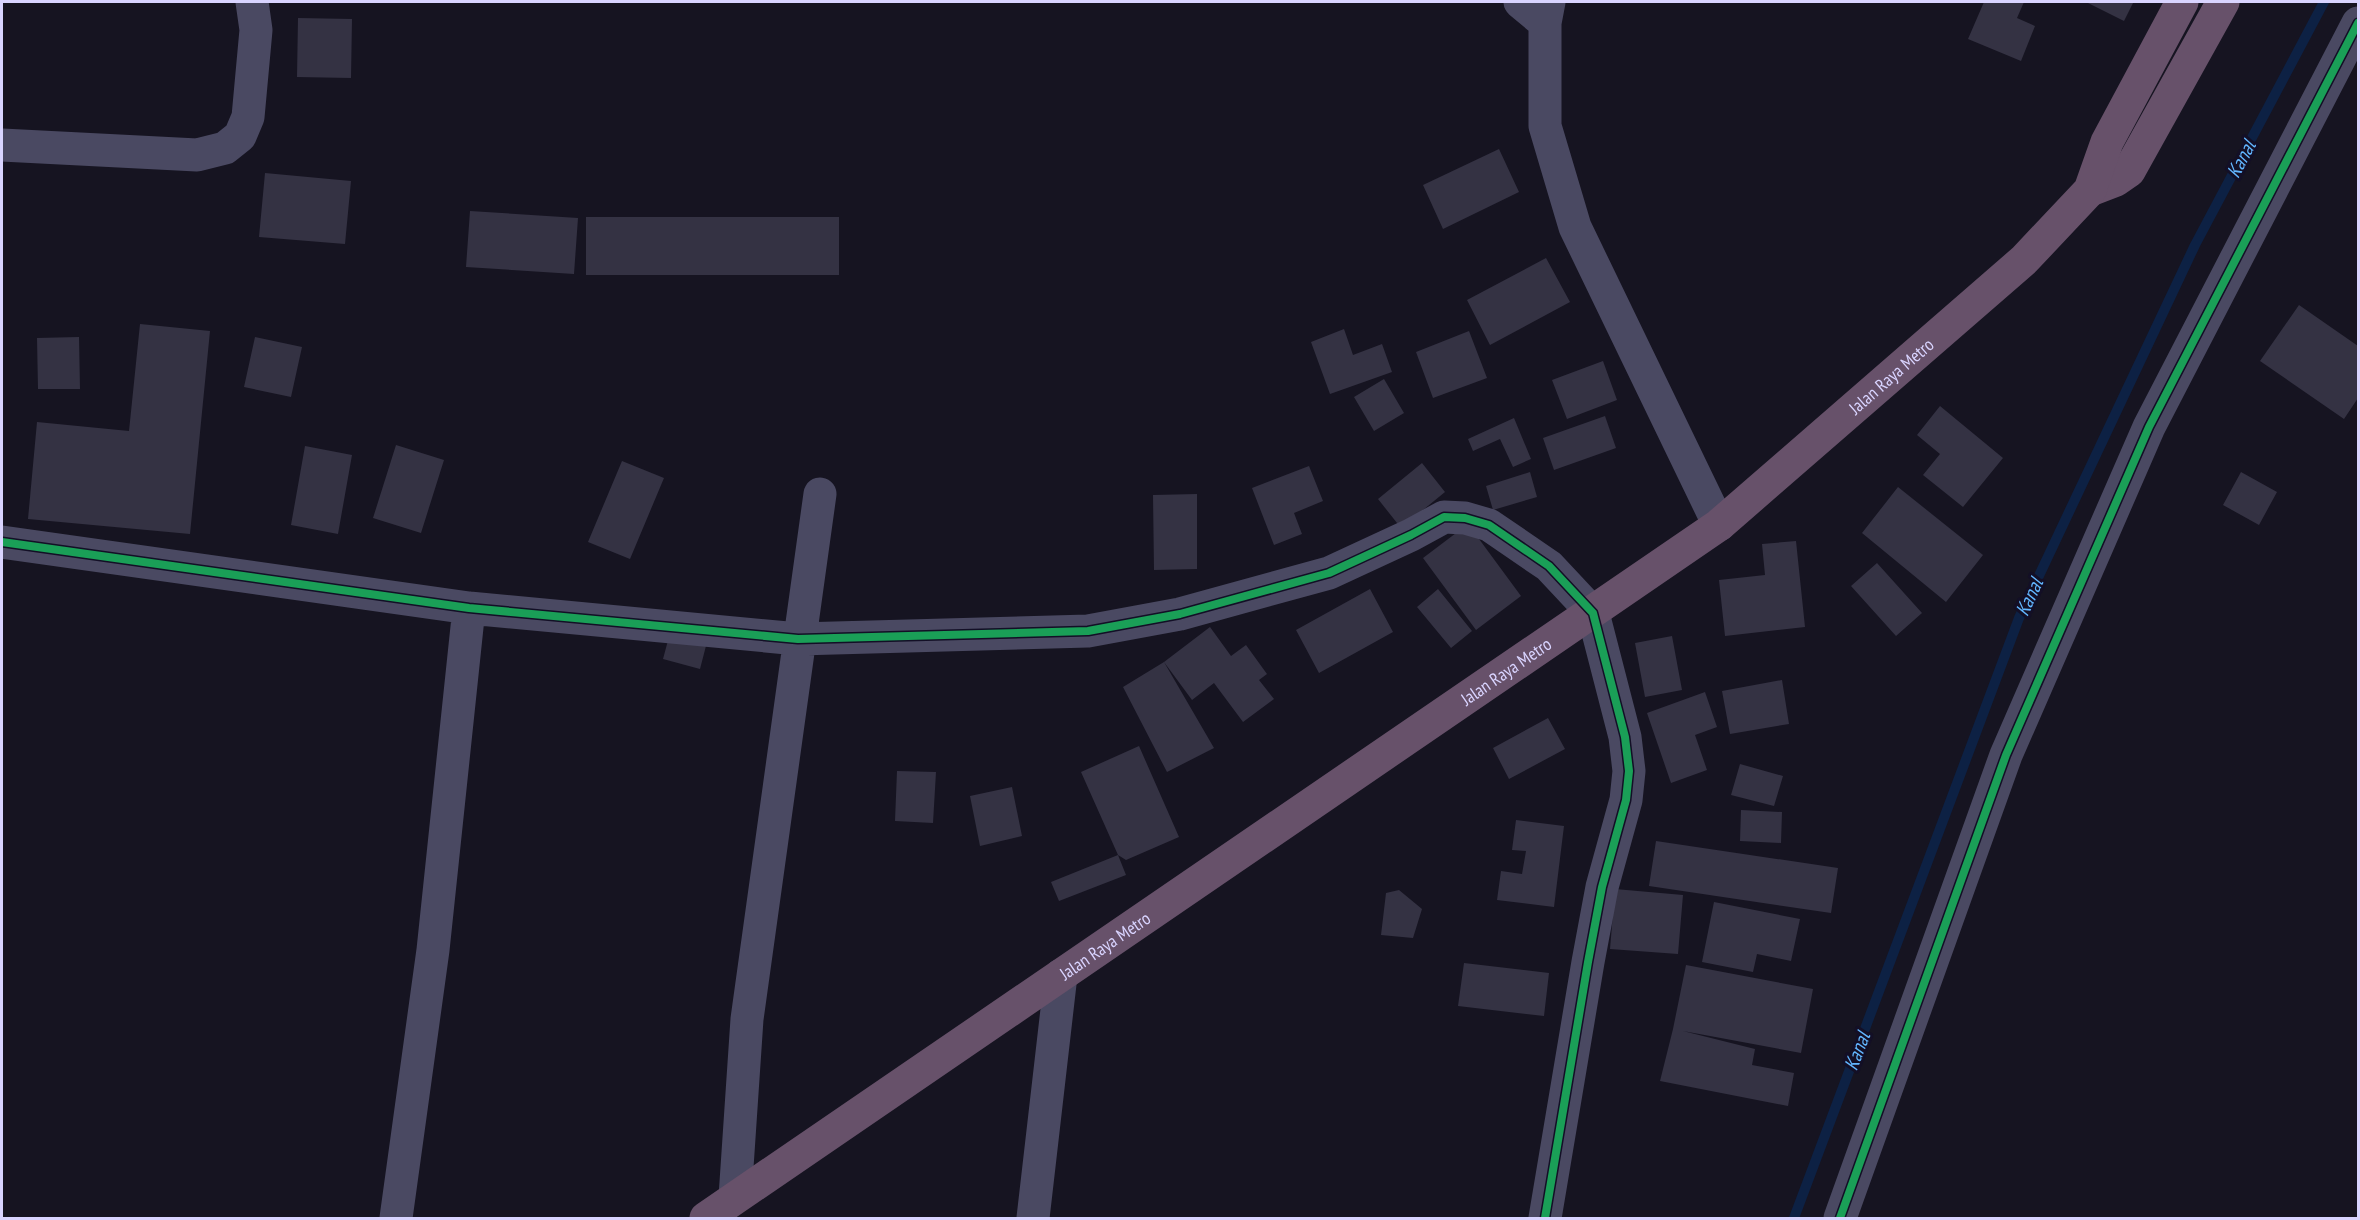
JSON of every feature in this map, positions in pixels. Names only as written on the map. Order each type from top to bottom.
[{"type":"highway","name":"Jalan Raya Metro","points":[[706,1218],[1719,525],[2024,260],[2090,190],[2107,142],[2182,2]]},
{"type":"highway","points":[[2090,190],[2116,180],[2129,171],[2223,2]]},
{"type":"street","points":[[2,145],[197,155],[225,148],[240,136],[248,117],[256,30],[252,2]]},
{"type":"street","points":[[1520,2],[1547,12],[1545,126],[1575,227],[1719,525]]},
{"type":"street","points":[[1840,1218],[2006,755],[2149,427],[2358,24]]},
{"type":"street","points":[[735,1197],[747,1019],[798,639],[820,494]]},
{"type":"street","points":[[2,542],[469,608],[798,639],[1088,631],[1180,614],[1329,573],[1444,517],[1465,518],[1489,525],[1549,566],[1593,613],[1625,737],[1629,771],[1626,800],[1602,887],[1545,1218]]},
{"type":"street","points":[[396,1218],[433,950],[469,608]]},
{"type":"street","points":[[1033,1218],[1061,975]]},
{"type":"building","points":[[1984,2],[2024,2],[2017,18],[2035,26],[2021,61],[1968,39]]},
{"type":"building","points":[[2086,2],[2129,2],[2133,3],[2124,21]]},
{"type":"building","points":[[298,18],[352,19],[351,78],[297,77]]},
{"type":"building","points":[[1499,149],[1519,192],[1443,229],[1423,185]]},
{"type":"building","points":[[265,173],[351,181],[345,244],[259,237]]},
{"type":"building","points":[[470,211],[578,218],[574,274],[466,267]]},
{"type":"building","points":[[586,217],[839,217],[839,275],[586,275]]},
{"type":"building","points":[[1546,258],[1570,302],[1490,345],[1467,300]]},
{"type":"building","points":[[2299,305],[2358,346],[2358,398],[2344,419],[2260,361]]},
{"type":"building","points":[[140,324],[210,331],[190,534],[28,519],[37,422],[129,431]]},
{"type":"building","points":[[1344,329],[1353,355],[1382,344],[1392,372],[1330,394],[1311,342]]},
{"type":"building","points":[[1469,331],[1487,378],[1433,398],[1416,352]]},
{"type":"building","points":[[79,337],[80,389],[38,389],[37,338]]},
{"type":"building","points":[[255,337],[302,347],[291,397],[244,387]]},
{"type":"building","points":[[1603,361],[1617,400],[1567,419],[1552,380]]},
{"type":"building","points":[[1384,379],[1404,413],[1374,431],[1354,397]]},
{"type":"building","points":[[1940,406],[2003,458],[1963,507],[1923,475],[1940,454],[1917,435]]},
{"type":"building","points":[[1605,416],[1616,448],[1554,470],[1543,438]]},
{"type":"building","points":[[1514,418],[1531,459],[1513,467],[1500,439],[1473,451],[1468,439]]},
{"type":"building","points":[[396,445],[444,460],[421,533],[373,518]]},
{"type":"building","points":[[305,446],[352,455],[338,534],[291,525]]},
{"type":"building","points":[[622,461],[664,478],[630,559],[588,542]]},
{"type":"building","points":[[1422,463],[1445,492],[1401,528],[1378,499]]},
{"type":"building","points":[[1309,466],[1323,501],[1294,513],[1302,534],[1274,545],[1252,488]]},
{"type":"building","points":[[1530,472],[1537,497],[1493,510],[1486,486]]},
{"type":"building","points":[[2241,472],[2277,492],[2259,525],[2223,505]]},
{"type":"building","points":[[1898,487],[1983,555],[1946,602],[1862,533]]},
{"type":"building","points":[[1197,494],[1197,569],[1154,570],[1153,495]]},
{"type":"building","points":[[1468,524],[1521,596],[1476,630],[1423,558]]},
{"type":"building","points":[[1796,541],[1805,627],[1725,636],[1719,580],[1765,575],[1762,544]]},
{"type":"building","points":[[1877,563],[1922,613],[1896,636],[1851,586]]},
{"type":"building","points":[[1370,589],[1393,632],[1319,673],[1296,630]]},
{"type":"building","points":[[1438,589],[1472,631],[1451,648],[1417,607]]},
{"type":"building","points":[[1210,627],[1231,656],[1246,645],[1267,674],[1259,680],[1274,699],[1243,722],[1214,683],[1192,700],[1164,662]]},
{"type":"building","points":[[670,633],[707,642],[700,669],[663,659]]},
{"type":"building","points":[[1672,636],[1682,690],[1645,697],[1635,643]]},
{"type":"building","points":[[1164,662],[1214,748],[1167,772],[1123,687]]},
{"type":"building","points":[[1782,680],[1789,724],[1730,734],[1722,691]]},
{"type":"building","points":[[1705,692],[1717,727],[1695,735],[1707,770],[1671,783],[1647,713]]},
{"type":"building","points":[[1548,718],[1565,749],[1509,779],[1493,748]]},
{"type":"building","points":[[1139,746],[1179,837],[1126,860],[1118,855],[1081,772]]},
{"type":"building","points":[[1740,764],[1783,776],[1774,806],[1731,795]]},
{"type":"building","points":[[897,771],[936,772],[933,823],[895,821]]},
{"type":"building","points":[[1012,787],[1022,836],[980,846],[970,796]]},
{"type":"building","points":[[1741,810],[1782,812],[1781,843],[1740,841]]},
{"type":"building","points":[[1516,820],[1564,826],[1554,907],[1497,900],[1501,871],[1522,874],[1526,851],[1512,850]]},
{"type":"building","points":[[1656,841],[1838,868],[1831,913],[1649,886]]},
{"type":"building","points":[[1118,855],[1126,875],[1059,901],[1051,882]]},
{"type":"building","points":[[1615,889],[1683,895],[1678,954],[1610,949]]},
{"type":"building","points":[[1399,890],[1422,909],[1413,938],[1381,935],[1386,893]]},
{"type":"building","points":[[1714,902],[1800,919],[1791,961],[1757,954],[1753,972],[1702,962]]},
{"type":"building","points":[[1464,963],[1549,973],[1544,1016],[1458,1006]]},
{"type":"building","points":[[1686,965],[1813,989],[1801,1053],[1683,1031],[1755,1049],[1752,1065],[1794,1073],[1788,1106],[1660,1081]]},
{"type":"waterway","name":"Kanal","points":[[1794,1218],[2019,618],[2195,245],[2324,2]]},
{"type":"cycle path","points":[[1840,1218],[2006,755],[2149,427],[2358,23]]},
{"type":"cycle path","points":[[2,542],[469,608],[798,639],[1088,631],[1180,614],[1329,573],[1444,517],[1465,518],[1489,525],[1549,566],[1593,613],[1625,737],[1629,771],[1626,800],[1602,887],[1545,1218]]}]
